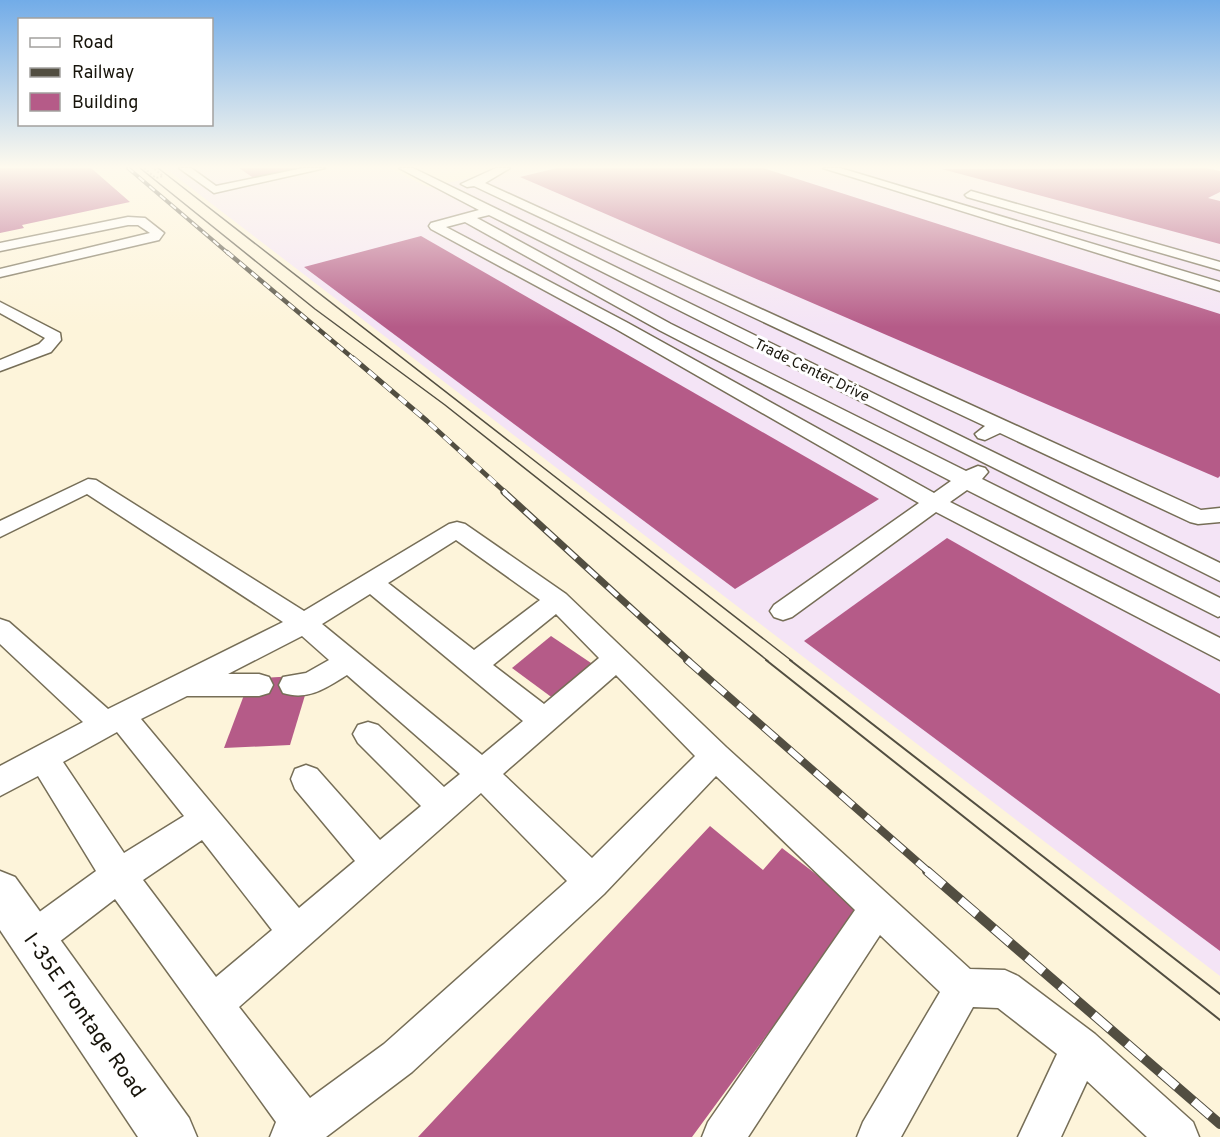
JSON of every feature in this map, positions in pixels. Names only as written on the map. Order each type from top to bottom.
[{"type":"main road","name":"I-35E Frontage Road","points":[[0,892],[170,1137]]},
{"type":"street","points":[[0,247],[123,221]]},
{"type":"street","points":[[0,273],[154,237],[158,233],[141,221]]},
{"type":"street","points":[[450,221],[435,225],[627,329],[935,503],[1220,650]]},
{"type":"street","points":[[472,221],[652,320],[782,387],[1219,605]]},
{"type":"street","points":[[559,221],[1198,517],[1220,515]]},
{"type":"street","points":[[1003,221],[1220,287]]},
{"type":"street","points":[[1063,221],[1220,266]]},
{"type":"street","name":"Trade Center Drive","points":[[512,222],[1220,573]]},
{"type":"street","points":[[528,276],[617,248]]},
{"type":"street","points":[[627,329],[717,294]]},
{"type":"street","points":[[0,307],[54,336],[45,348],[0,366]]},
{"type":"street","points":[[782,387],[843,353]]},
{"type":"street","points":[[965,446],[999,425]]},
{"type":"street","points":[[783,611],[994,460]]},
{"type":"street","points":[[0,530],[88,485],[304,623],[481,773],[592,882]]},
{"type":"street","points":[[0,782],[304,623],[457,529],[557,600],[715,756],[963,988],[1005,989],[1081,1048],[1178,1137]]},
{"type":"street","points":[[371,582],[543,720]]},
{"type":"street","points":[[474,665],[557,600]]},
{"type":"street","points":[[0,629],[114,721],[206,819],[296,932]]},
{"type":"street","points":[[213,1004],[617,658]]},
{"type":"street","points":[[293,685],[311,684],[349,661]]},
{"type":"street","points":[[182,685],[259,685]]},
{"type":"street","points":[[368,734],[442,806]]},
{"type":"street","points":[[44,759],[119,876],[213,1004],[298,1132],[398,1058],[592,882],[715,756]]},
{"type":"street","points":[[306,779],[378,862]]},
{"type":"street","points":[[33,939],[119,876],[206,819]]},
{"type":"street","points":[[723,1137],[878,907]]},
{"type":"street","points":[[878,1137],[963,988]]},
{"type":"street","points":[[1039,1137],[1081,1048]]},
{"type":"shaded area","points":[[234,221],[1220,221],[1220,976]]},
{"type":"building","points":[[0,221],[41,221],[22,225],[24,228],[0,233]]},
{"type":"building","points":[[622,221],[929,221],[1220,314],[1220,476],[1218,478]]},
{"type":"building","points":[[1135,221],[1220,221],[1220,244]]},
{"type":"building","points":[[421,236],[879,499],[735,589],[304,267]]},
{"type":"building","points":[[947,538],[1220,694],[1220,951],[804,641]]},
{"type":"building","points":[[551,636],[594,665],[554,699],[512,668]]},
{"type":"building","points":[[296,676],[306,692],[290,745],[224,748],[244,695],[262,678]]},
{"type":"building","points":[[710,826],[763,870],[782,848],[860,908],[692,1137],[418,1137]]},
{"type":"tram line","points":[[206,221],[315,309],[445,405],[768,661]]},
{"type":"tram line","points":[[226,221],[792,661]]},
{"type":"tram line","points":[[766,660],[1220,1020]]},
{"type":"tram line","points":[[790,660],[1220,994]]},
{"type":"railway","points":[[190,221],[229,254]]},
{"type":"railway","points":[[227,252],[355,360]]},
{"type":"railway","points":[[353,358],[506,493]]},
{"type":"railway","points":[[504,492],[689,661]]},
{"type":"railway","points":[[687,660],[929,872]]},
{"type":"railway","points":[[927,871],[1220,1124]]}]
